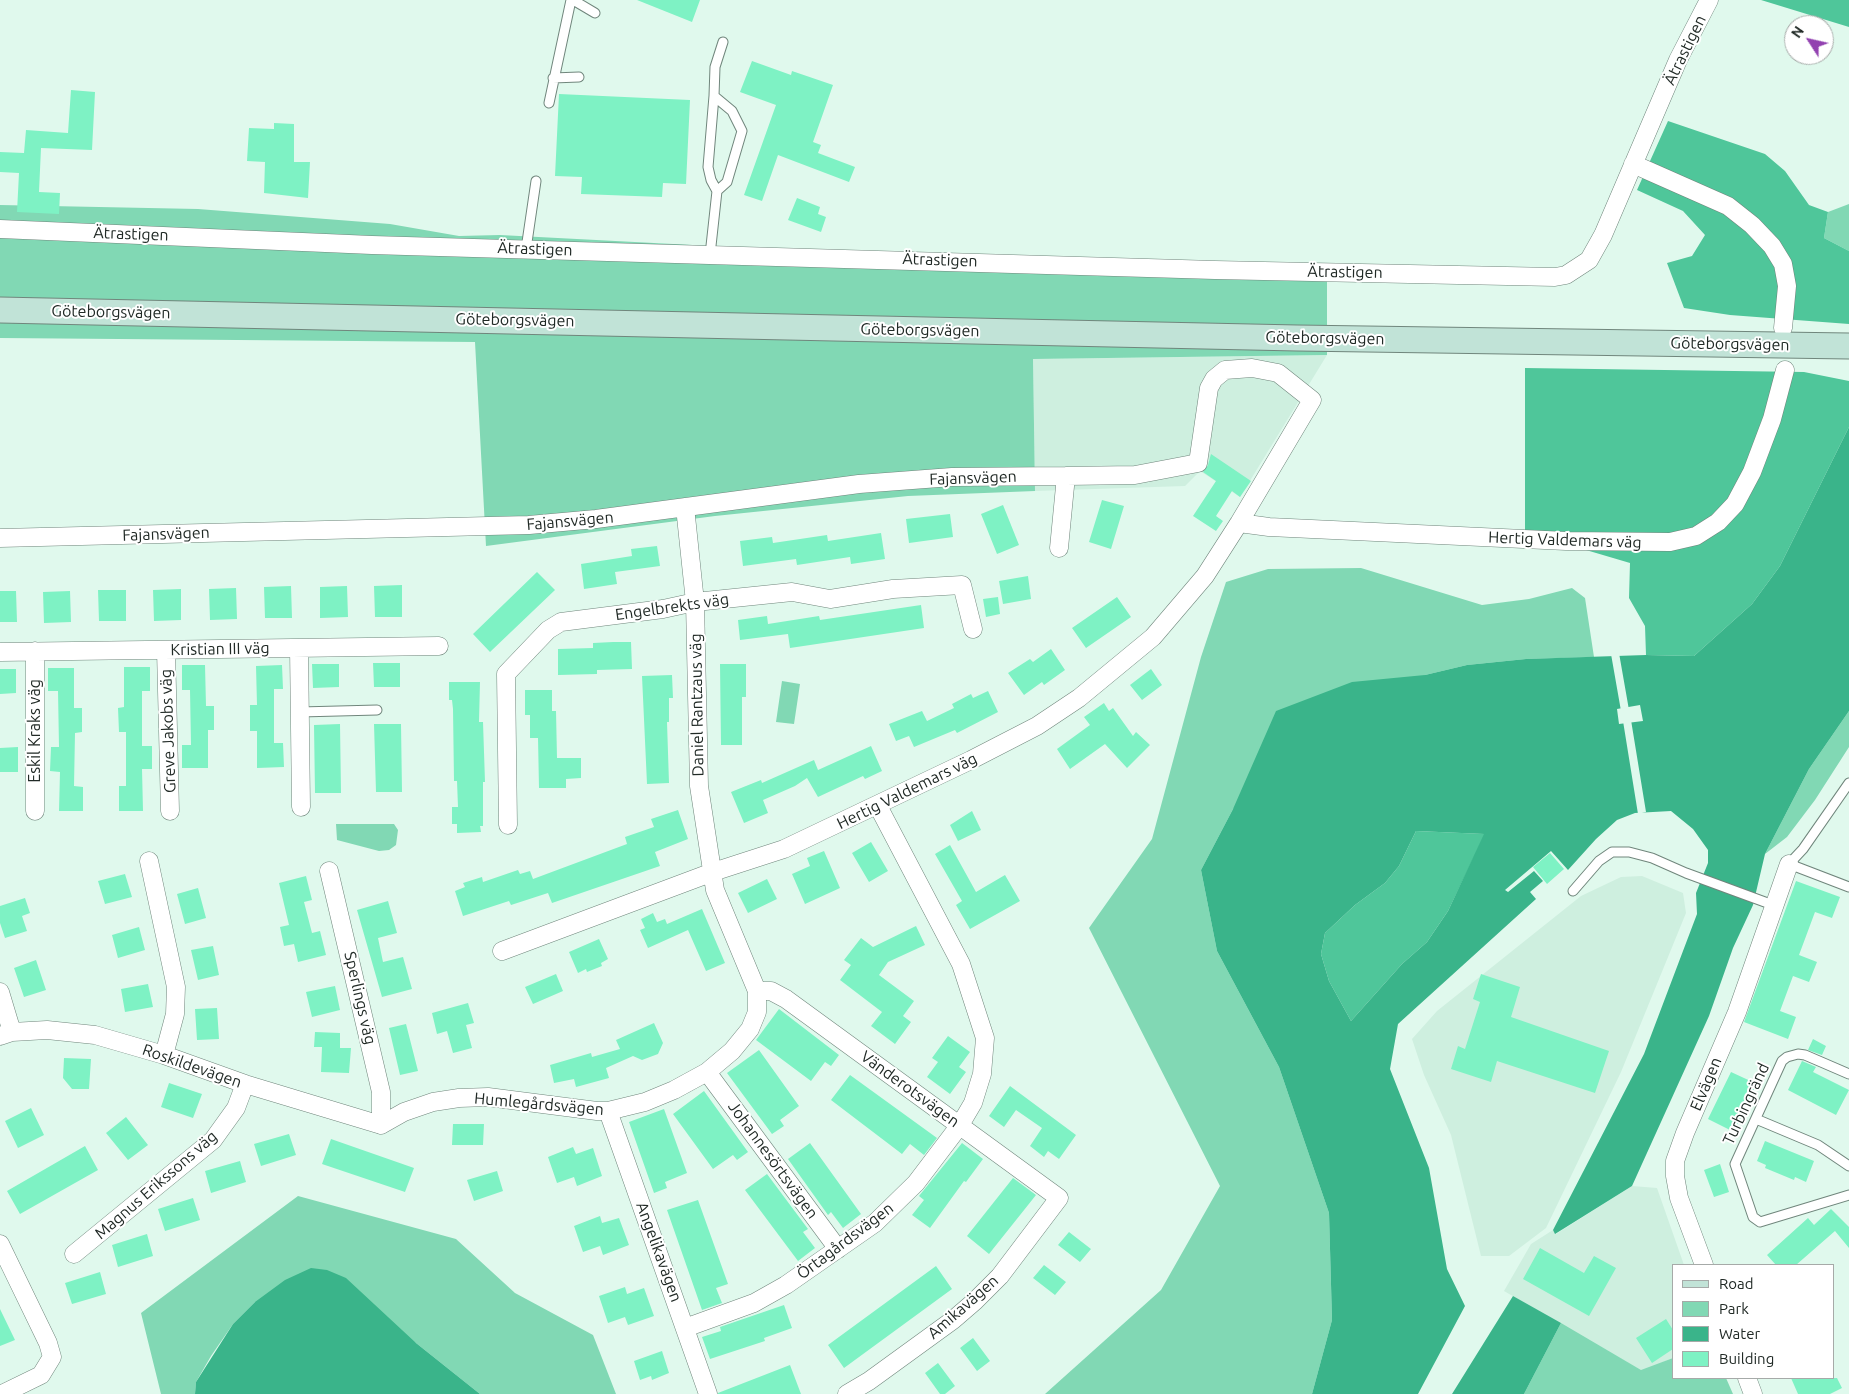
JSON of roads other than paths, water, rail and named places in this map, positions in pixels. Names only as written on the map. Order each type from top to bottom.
[{"type":"main road","name":"Göteborgsvägen","points":[[0,310],[1277,338],[1845,346]]},
{"type":"street","name":"Ätrastigen","points":[[0,229],[372,245],[1215,270],[1555,277],[1566,275],[1589,260],[1603,235],[1678,60],[1710,0]]},
{"type":"street","points":[[1633,164],[1728,206],[1752,225],[1772,246],[1783,264],[1787,286],[1783,328]]},
{"type":"street","name":"Fajansvägen","points":[[0,538],[480,527],[596,520],[868,483],[952,477],[1135,475],[1198,463],[1209,388],[1214,379],[1225,370],[1252,368],[1278,373],[1312,400]]},
{"type":"street","name":"Hertig Valdemars väg","points":[[1240,523],[1269,527],[1566,541],[1670,542],[1696,536],[1718,522],[1735,504],[1752,472],[1772,419],[1785,370]]},
{"type":"street","name":"Hertig Valdemars väg","points":[[502,951],[712,872],[784,849],[878,806],[1036,726],[1079,698],[1154,637],[1205,576],[1240,523],[1312,400]]},
{"type":"street","points":[[1059,548],[1066,476]]},
{"type":"street","name":"Daniel Rantzaus väg","points":[[685,507],[695,602],[697,775],[712,872]]},
{"type":"street","name":"Engelbrekts väg","points":[[508,825],[506,674],[548,630],[561,622],[663,610],[695,602],[792,592],[830,599],[893,589],[962,585],[973,629]]},
{"type":"street","name":"Kristian III väg","points":[[0,652],[439,646]]},
{"type":"street","points":[[299,648],[301,807]]},
{"type":"street","name":"Greve Jakobs väg","points":[[166,650],[170,811]]},
{"type":"street","name":"Eskil Kraks väg","points":[[35,651],[35,811]]},
{"type":"street","name":"Örtagårdsvägen","points":[[685,1328],[754,1303],[786,1285],[875,1223],[896,1205],[916,1183],[960,1125],[973,1103],[982,1074],[985,1038],[961,964],[878,806]]},
{"type":"street","points":[[149,861],[176,988],[175,1014],[164,1055]]},
{"type":"street","name":"Elvägen","points":[[1704,1264],[1679,1198],[1675,1176],[1675,1161],[1684,1133],[1737,1012],[1773,905],[1789,864]]},
{"type":"street","name":"Sperlings väg","points":[[329,871],[381,1092],[381,1125]]},
{"type":"street","name":"Humlegårdsvägen","points":[[381,1125],[411,1110],[433,1102],[458,1098],[488,1097],[557,1107],[608,1111],[652,1099],[674,1090],[707,1072],[732,1051],[750,1029],[757,1012],[757,991],[715,890],[712,872]]},
{"type":"street","name":"Vänderotsvägen","points":[[757,991],[771,991],[786,999],[1058,1198]]},
{"type":"street","points":[[0,992],[6,1034]]},
{"type":"street","name":"Roskildevägen","points":[[6,1034],[60,1030],[95,1035],[164,1055],[244,1084],[381,1125]]},
{"type":"street","name":"Johannesörtsvägen","points":[[707,1072],[838,1249]]},
{"type":"street","name":"Magnus Erikssons väg","points":[[74,1254],[213,1140],[236,1108],[244,1084]]},
{"type":"street","name":"Angelikavägen","points":[[608,1111],[708,1394]]},
{"type":"street","name":"Amikavägen","points":[[847,1394],[938,1331],[975,1301],[1000,1276],[1058,1198]]},
{"type":"street","points":[[0,1244],[48,1343],[52,1357],[41,1375],[2,1394]]},
{"type":"street","points":[[1746,1379],[1753,1394]]},
{"type":"lane","points":[[549,103],[553,78],[572,0],[595,13]]},
{"type":"lane","points":[[718,191],[711,180],[708,166],[715,67],[722,42]]},
{"type":"lane","points":[[553,78],[579,77]]},
{"type":"lane","points":[[710,254],[718,191],[727,182],[742,131],[732,111],[714,96]]},
{"type":"lane","points":[[526,249],[536,181]]},
{"type":"lane","points":[[300,712],[377,710]]},
{"type":"lane","name":"Elvägen","points":[[1789,864],[1803,849],[1849,783]]},
{"type":"lane","points":[[1573,891],[1599,860],[1612,852],[1629,852],[1652,858],[1686,874],[1773,905]]},
{"type":"lane","points":[[1789,864],[1849,887]]},
{"type":"lane","name":"Turbingränd","points":[[1849,1074],[1805,1055],[1798,1054],[1787,1057],[1782,1061],[1736,1164],[1756,1220],[1766,1222],[1849,1195]]},
{"type":"lane","points":[[1756,1119],[1818,1145],[1849,1166]]},
{"type":"water","points":[[1849,427],[1849,711],[1809,769],[1765,854],[1753,905],[1733,948],[1709,1016],[1632,1186],[1555,1234],[1553,1230],[1644,1054],[1697,914],[1696,893],[1708,863],[1708,850],[1693,829],[1671,811],[1635,813],[1617,820],[1596,839],[1568,870],[1551,851],[1505,890],[1508,892],[1534,871],[1543,881],[1530,892],[1536,899],[1398,1024],[1390,1069],[1429,1168],[1447,1269],[1465,1306],[1418,1394],[1312,1394],[1332,1320],[1329,1213],[1279,1067],[1217,951],[1201,870],[1233,809],[1276,711],[1352,682],[1425,675],[1467,665],[1526,659],[1646,655],[1694,656],[1752,604],[1780,566]],"holes":[[[1640,705],[1643,721],[1619,724],[1617,709]],[[1416,831],[1484,834],[1448,911],[1427,942],[1402,964],[1351,1021],[1329,981],[1321,954],[1325,933],[1355,905],[1385,883],[1399,866]]]},
{"type":"water","points":[[311,1268],[327,1270],[346,1278],[416,1343],[480,1394],[195,1394],[196,1382],[233,1324],[255,1302],[285,1280]]},
{"type":"water","points":[[1513,1296],[1561,1323],[1524,1394],[1452,1394]]}]
